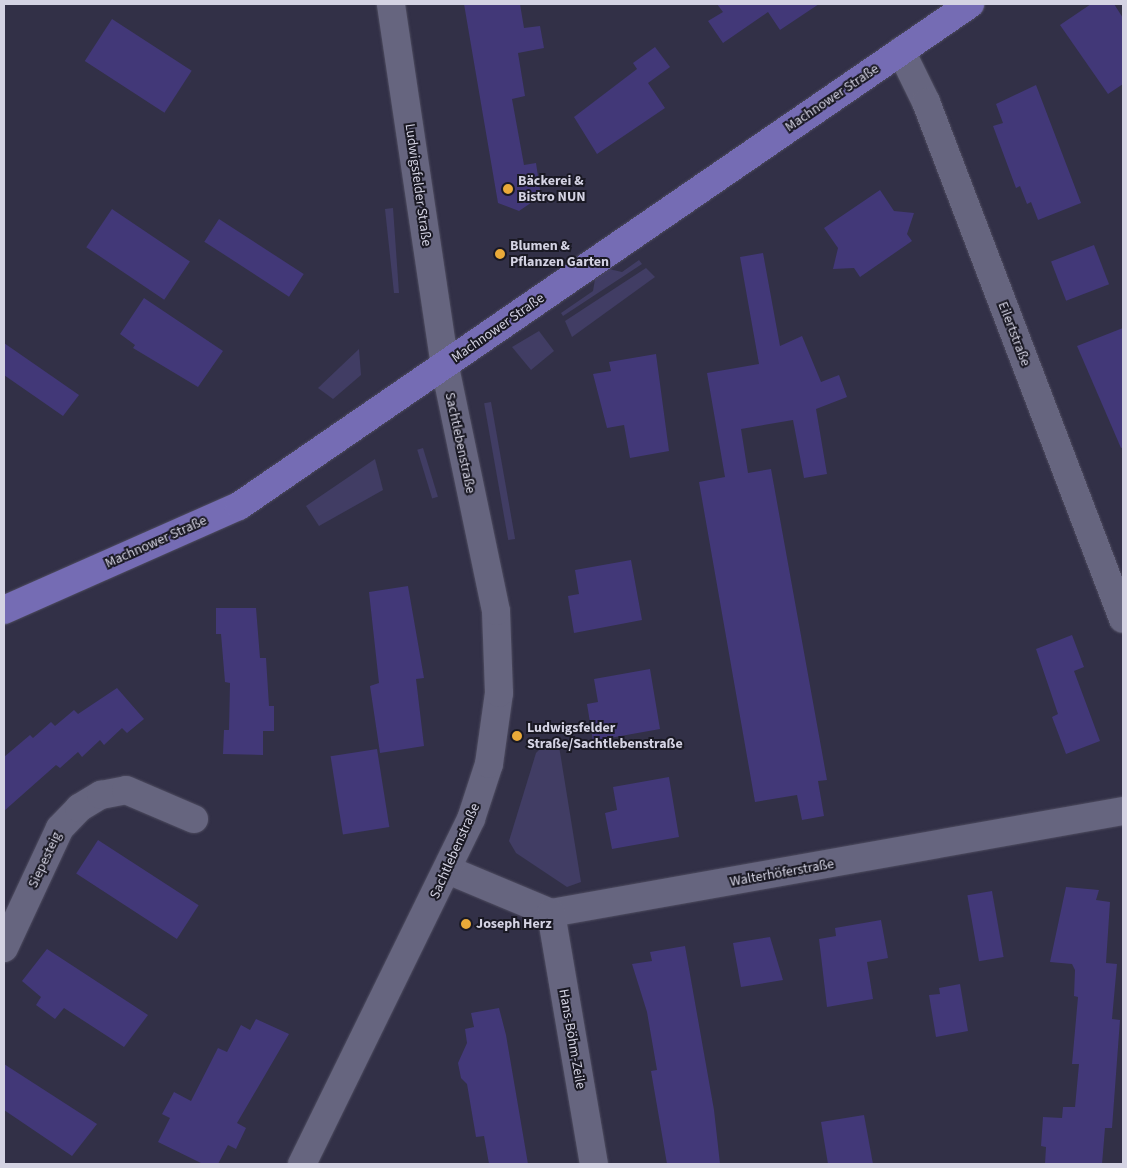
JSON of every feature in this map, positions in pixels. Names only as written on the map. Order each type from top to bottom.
[{"type":"main road","name":"Machnower Straße","points":[[4,610],[239,506],[970,4]]},
{"type":"street","name":"Ludwigsfelder Straße","points":[[390,4],[445,366]]},
{"type":"street","name":"Eilertstraße","points":[[900,51],[926,102],[1123,619]]},
{"type":"street","name":"Sachtlebenstraße","points":[[302,1164],[448,870],[489,764],[499,693],[496,611],[445,366]]},
{"type":"street","name":"Siepesteig","points":[[5,940],[60,828],[84,805],[101,795],[131,790],[194,818]]},
{"type":"street","name":"Walterhöferstraße","points":[[551,914],[1123,811]]},
{"type":"street","points":[[448,870],[551,914]]},
{"type":"street","name":"Hans-Böhm-Zeile","points":[[551,914],[594,1164]]},
{"type":"shaded area","points":[[393,208],[399,293],[394,293],[385,209]]},
{"type":"shaded area","points":[[639,260],[642,264],[563,316],[561,313],[593,291],[595,279],[609,269],[622,272]]},
{"type":"shaded area","points":[[646,268],[655,277],[572,337],[565,321]]},
{"type":"shaded area","points":[[539,331],[554,351],[531,370],[512,347]]},
{"type":"shaded area","points":[[359,349],[361,375],[333,399],[318,388]]},
{"type":"shaded area","points":[[491,402],[515,539],[508,540],[484,403]]},
{"type":"shaded area","points":[[423,448],[438,497],[432,499],[417,450]]},
{"type":"shaded area","points":[[375,459],[383,490],[319,526],[306,506]]},
{"type":"shaded area","points":[[559,746],[581,882],[567,887],[516,853],[509,841],[536,753],[541,748]]},
{"type":"building","points":[[464,4],[520,4],[524,28],[540,26],[544,48],[518,53],[525,96],[512,99],[524,165],[536,163],[541,196],[519,211],[498,203]]},
{"type":"building","points":[[717,4],[819,4],[780,30],[768,12],[723,43],[708,21],[723,12]]},
{"type":"building","points":[[1091,4],[1114,4],[1123,18],[1123,84],[1108,94],[1060,25]]},
{"type":"building","points":[[112,19],[192,71],[164,113],[85,61]]},
{"type":"building","points":[[655,47],[670,67],[648,83],[665,108],[597,154],[574,117],[637,69],[633,63]]},
{"type":"building","points":[[1036,85],[1081,203],[1038,220],[1031,202],[1027,204],[1020,186],[1016,188],[993,126],[1003,123],[996,104]]},
{"type":"building","points":[[880,190],[894,211],[914,213],[907,234],[912,241],[860,277],[854,268],[833,269],[838,248],[824,228]]},
{"type":"building","points":[[112,209],[190,262],[164,300],[86,247]]},
{"type":"building","points":[[219,219],[304,274],[289,297],[204,242]]},
{"type":"building","points":[[1094,245],[1109,284],[1066,301],[1051,261]]},
{"type":"building","points":[[763,253],[780,346],[802,336],[821,382],[839,375],[847,397],[816,409],[827,474],[804,478],[793,420],[741,429],[748,473],[771,469],[827,780],[818,781],[824,816],[802,820],[797,795],[755,802],[699,482],[725,477],[707,373],[759,364],[740,257]]},
{"type":"building","points":[[144,298],[223,351],[198,387],[133,348],[135,345],[120,334]]},
{"type":"building","points":[[1123,328],[1123,447],[1121,448],[1077,346]]},
{"type":"building","points":[[4,343],[79,395],[63,416],[4,375]]},
{"type":"building","points":[[656,354],[669,451],[630,458],[624,425],[607,428],[593,374],[611,371],[609,362]]},
{"type":"building","points":[[631,560],[642,620],[574,633],[568,596],[579,594],[575,570]]},
{"type":"building","points":[[408,586],[424,678],[416,679],[424,746],[380,753],[370,686],[379,683],[369,592]]},
{"type":"building","points":[[216,608],[256,608],[260,658],[266,658],[269,706],[274,706],[274,731],[263,731],[263,755],[223,754],[224,730],[229,730],[230,683],[225,682],[221,634],[216,634]]},
{"type":"building","points":[[1072,635],[1084,667],[1074,671],[1100,741],[1066,754],[1052,717],[1058,714],[1036,649]]},
{"type":"building","points":[[650,669],[660,729],[593,741],[587,704],[598,702],[594,679]]},
{"type":"building","points":[[117,688],[144,719],[127,733],[122,728],[104,745],[100,740],[82,757],[78,752],[60,768],[56,765],[4,811],[4,757],[30,735],[33,738],[51,722],[55,726],[74,710],[78,714]]},
{"type":"building","points":[[377,749],[389,827],[343,834],[331,756]]},
{"type":"building","points":[[669,777],[679,837],[612,849],[605,813],[617,810],[613,787]]},
{"type":"building","points":[[98,840],[199,905],[177,939],[76,874]]},
{"type":"building","points":[[1066,887],[1099,890],[1096,900],[1110,902],[1106,963],[1117,964],[1112,1019],[1120,1020],[1112,1128],[1105,1128],[1102,1164],[1045,1164],[1046,1147],[1041,1146],[1043,1117],[1062,1118],[1063,1107],[1075,1107],[1079,1064],[1072,1064],[1078,997],[1074,996],[1075,970],[1072,964],[1050,962]]},
{"type":"building","points":[[992,891],[1004,957],[979,961],[967,895]]},
{"type":"building","points":[[881,920],[888,958],[867,962],[873,999],[827,1007],[819,939],[836,936],[835,928]]},
{"type":"building","points":[[770,937],[783,980],[741,987],[733,943]]},
{"type":"building","points":[[685,946],[714,1110],[720,1164],[667,1164],[651,1071],[657,1070],[647,1012],[632,964],[652,961],[650,952]]},
{"type":"building","points":[[47,949],[148,1015],[124,1047],[64,1008],[55,1019],[36,1005],[41,997],[22,981]]},
{"type":"building","points":[[960,984],[968,1031],[936,1037],[929,995],[940,994],[939,988]]},
{"type":"building","points":[[499,1008],[506,1035],[528,1164],[489,1164],[484,1136],[476,1137],[467,1084],[461,1078],[458,1063],[467,1043],[465,1029],[474,1027],[471,1013]]},
{"type":"building","points":[[256,1019],[289,1034],[237,1123],[246,1128],[236,1149],[228,1145],[218,1164],[203,1164],[158,1142],[170,1118],[162,1114],[174,1092],[191,1101],[218,1048],[227,1052],[241,1025],[250,1030]]},
{"type":"building","points":[[4,1064],[97,1124],[72,1156],[4,1110]]},
{"type":"building","points":[[864,1115],[873,1164],[828,1164],[821,1122]]},
{"type":"place","name":"Bäckerei & Bistro NUN","points":[[508,189]]},
{"type":"place","name":"Blumen & Pflanzen Garten","points":[[500,254]]},
{"type":"place","name":"Ludwigsfelder Straße/Sachtlebenstraße","points":[[517,736]]},
{"type":"place","name":"Joseph Herz","points":[[466,924]]}]
